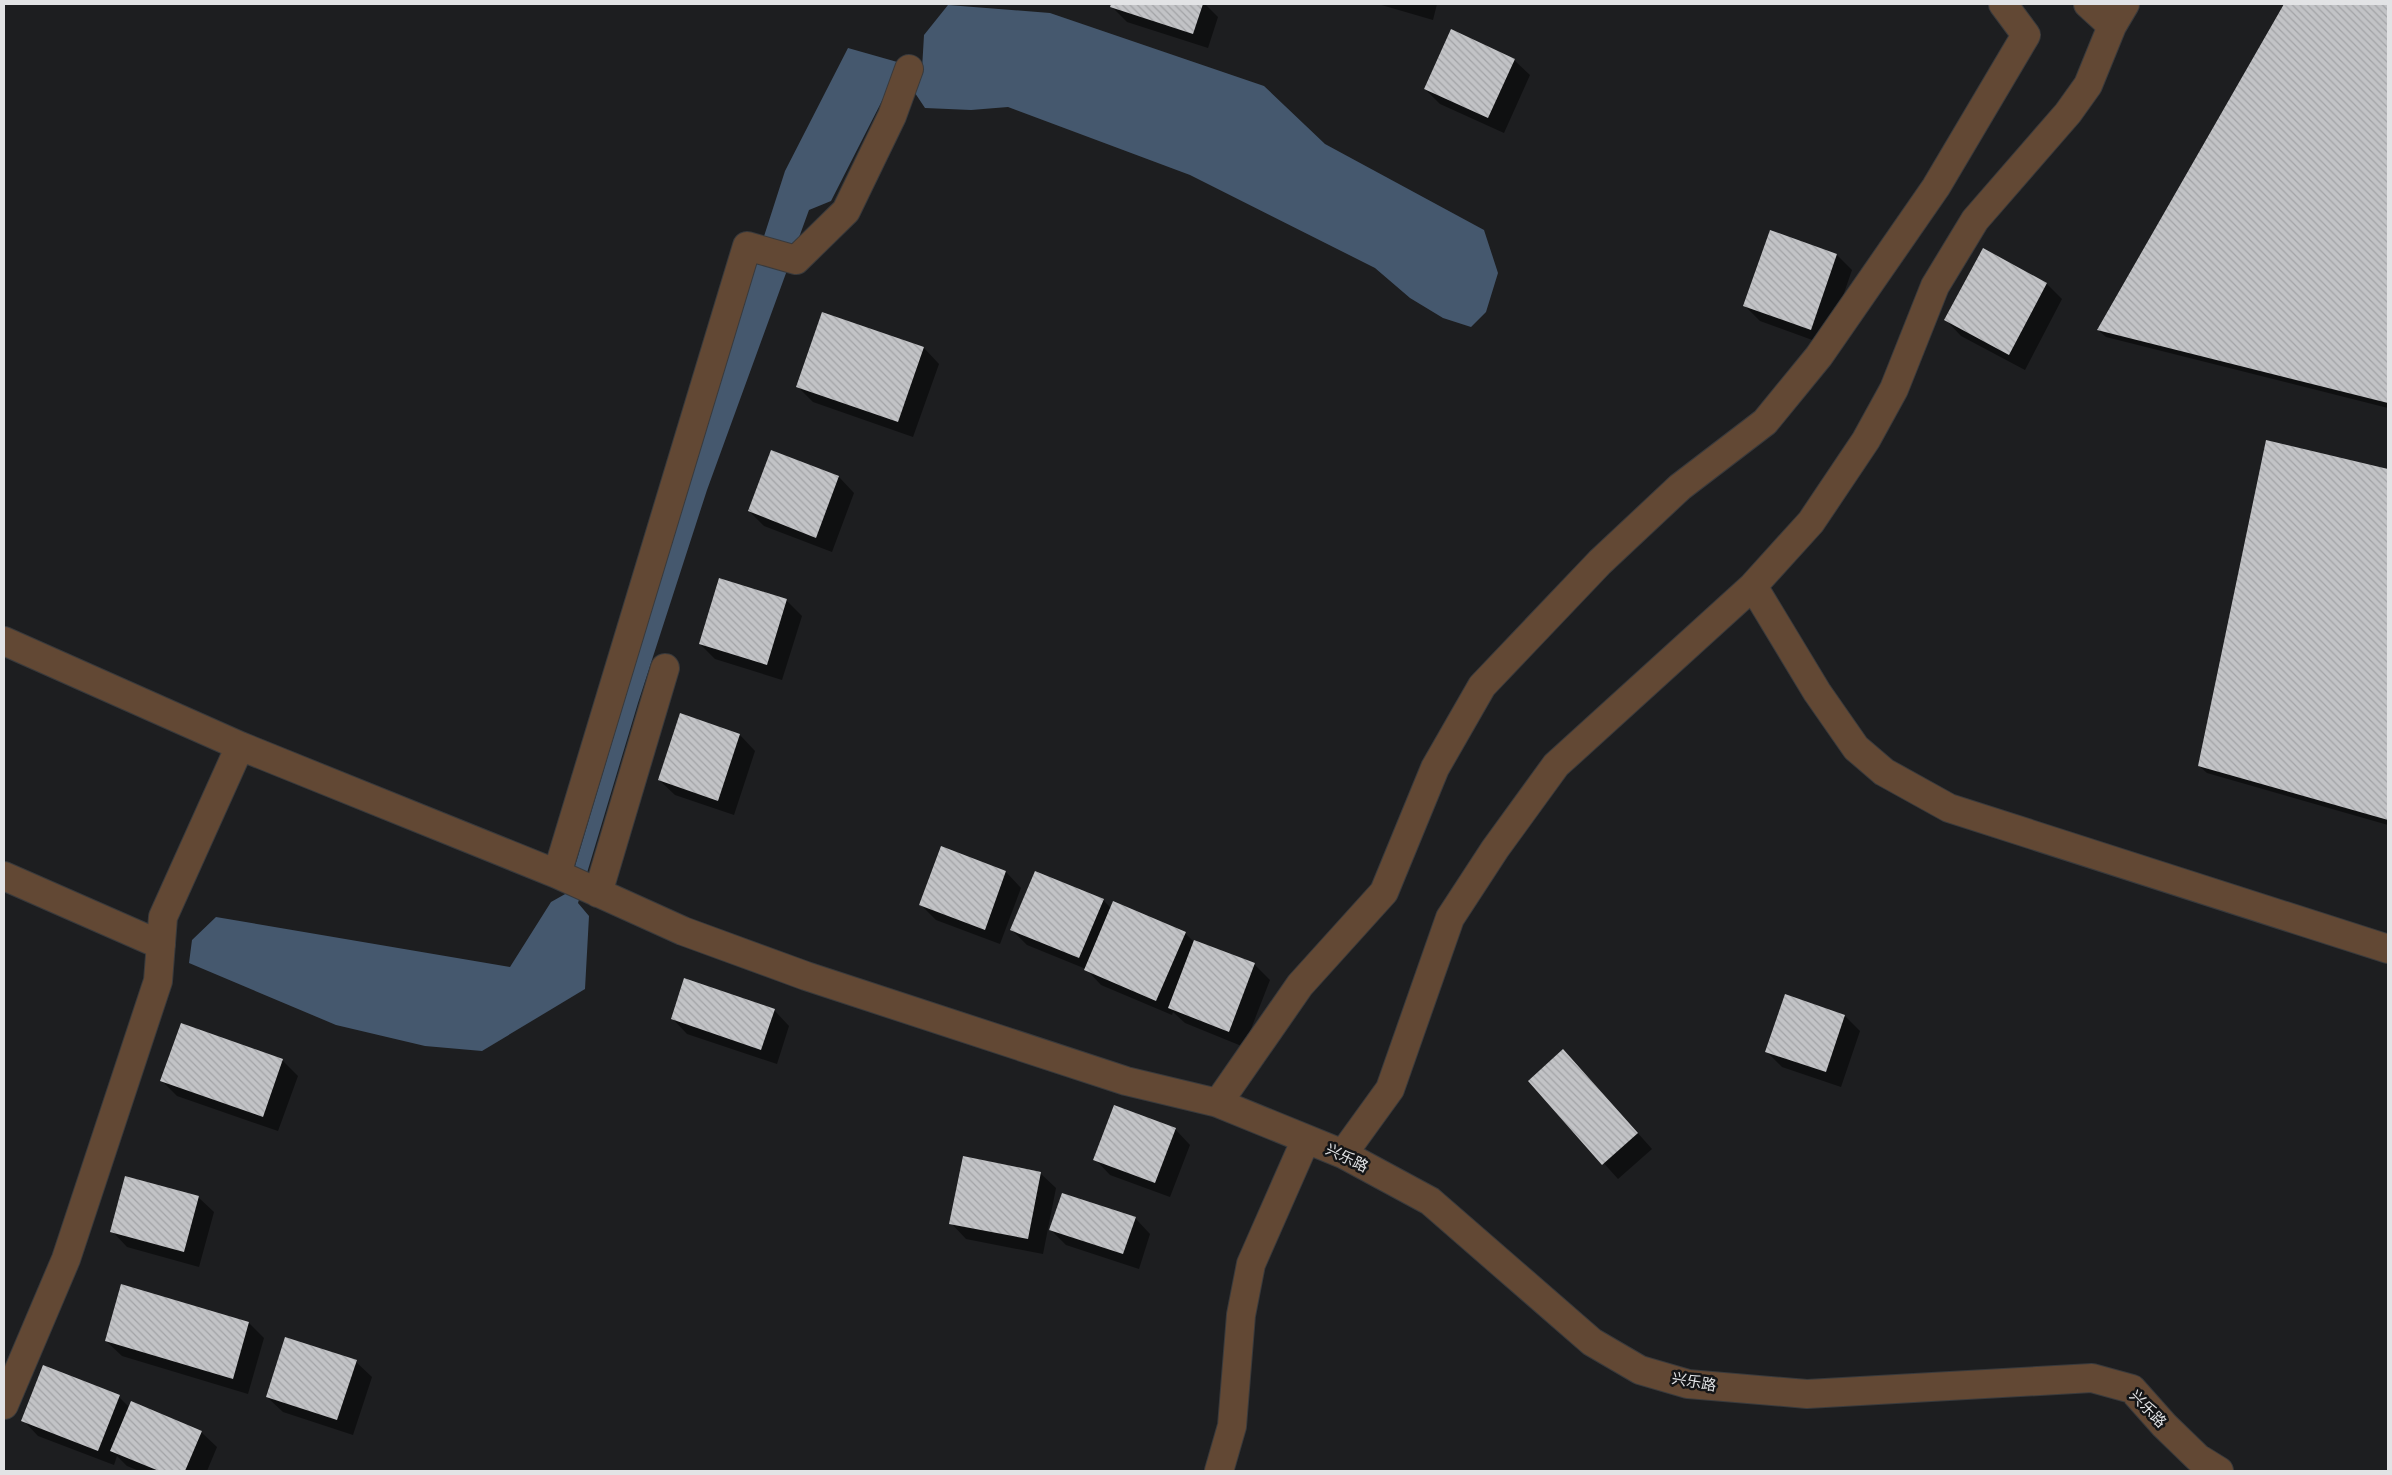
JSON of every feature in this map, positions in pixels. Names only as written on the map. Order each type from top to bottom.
[{"type":"street","points":[[1218,1103],[1300,985],[1384,892],[1435,768],[1482,686],[1600,562],[1680,487],[1765,422],[1818,356],[1936,186],[2026,35],[2003,4]]},
{"type":"street","points":[[1343,1154],[1390,1090],[1450,918],[1501,841],[1556,765],[1753,586],[1811,522],[1866,440],[1894,389],[1935,286],[1975,220],[2068,113],[2088,86],[2118,15],[2088,4]]},
{"type":"street","points":[[557,874],[746,246],[796,260],[846,211],[892,116],[910,69]]},
{"type":"street","points":[[1753,586],[1817,692],[1856,748],[1884,772],[1949,808],[2388,949]]},
{"type":"street","name":"兴乐路","points":[[4,641],[240,746],[557,874],[683,932],[806,976],[1126,1082],[1218,1103],[1343,1154],[1430,1201],[1592,1342],[1640,1370],[1688,1384],[1807,1394],[2092,1378],[2132,1389],[2164,1426],[2198,1458],[2219,1471]]},
{"type":"street","points":[[598,892],[665,668]]},
{"type":"street","points":[[4,1405],[66,1259],[158,981],[163,917],[240,746]]},
{"type":"street","points":[[4,876],[161,945]]},
{"type":"street","points":[[1219,1471],[1232,1426],[1241,1315],[1251,1264],[1306,1139]]},
{"type":"water","points":[[948,5],[1050,13],[1264,86],[1325,144],[1484,230],[1498,273],[1486,312],[1471,327],[1443,318],[1410,298],[1375,268],[1190,175],[1008,107],[971,110],[925,108],[915,93],[887,91],[831,201],[809,210],[707,490],[638,703],[578,903],[589,916],[585,989],[482,1051],[425,1046],[336,1025],[189,963],[192,940],[216,917],[510,967],[551,902],[567,893],[749,283],[785,171],[848,48],[922,69],[924,35]]},
{"type":"building","points":[[1111,4],[1203,4],[1193,34],[1110,7]]},
{"type":"building","points":[[2284,4],[2388,4],[2388,403],[2097,330]]},
{"type":"building","points":[[1451,29],[1515,59],[1488,118],[1424,89]]},
{"type":"building","points":[[1770,230],[1837,254],[1811,330],[1743,306]]},
{"type":"building","points":[[1983,248],[2047,283],[2009,355],[1944,320]]},
{"type":"building","points":[[822,312],[924,347],[898,422],[796,387]]},
{"type":"building","points":[[2266,440],[2388,469],[2388,820],[2198,766]]},
{"type":"building","points":[[771,450],[839,476],[816,538],[748,511]]},
{"type":"building","points":[[719,578],[787,599],[767,665],[699,644]]},
{"type":"building","points":[[680,713],[740,734],[718,801],[658,780]]},
{"type":"building","points":[[941,846],[1006,871],[985,930],[919,905]]},
{"type":"building","points":[[1035,871],[1104,899],[1079,958],[1010,930]]},
{"type":"building","points":[[1113,901],[1186,932],[1156,1001],[1084,970]]},
{"type":"building","points":[[1194,940],[1255,963],[1229,1032],[1168,1008]]},
{"type":"building","points":[[684,978],[775,1009],[761,1050],[671,1019]]},
{"type":"building","points":[[1785,994],[1845,1015],[1826,1072],[1765,1052]]},
{"type":"building","points":[[181,1023],[283,1059],[263,1117],[160,1081]]},
{"type":"building","points":[[1563,1049],[1638,1133],[1602,1165],[1528,1081]]},
{"type":"building","points":[[1114,1105],[1176,1128],[1155,1183],[1093,1160]]},
{"type":"building","points":[[963,1156],[1041,1172],[1028,1239],[949,1224]]},
{"type":"building","points":[[125,1176],[199,1196],[184,1252],[110,1232]]},
{"type":"building","points":[[1062,1193],[1136,1217],[1123,1254],[1049,1230]]},
{"type":"building","points":[[121,1284],[249,1322],[233,1379],[105,1341]]},
{"type":"building","points":[[285,1337],[357,1360],[337,1420],[266,1397]]},
{"type":"building","points":[[43,1365],[120,1395],[98,1451],[21,1421]]},
{"type":"building","points":[[131,1401],[202,1431],[185,1471],[159,1471],[110,1451]]}]
